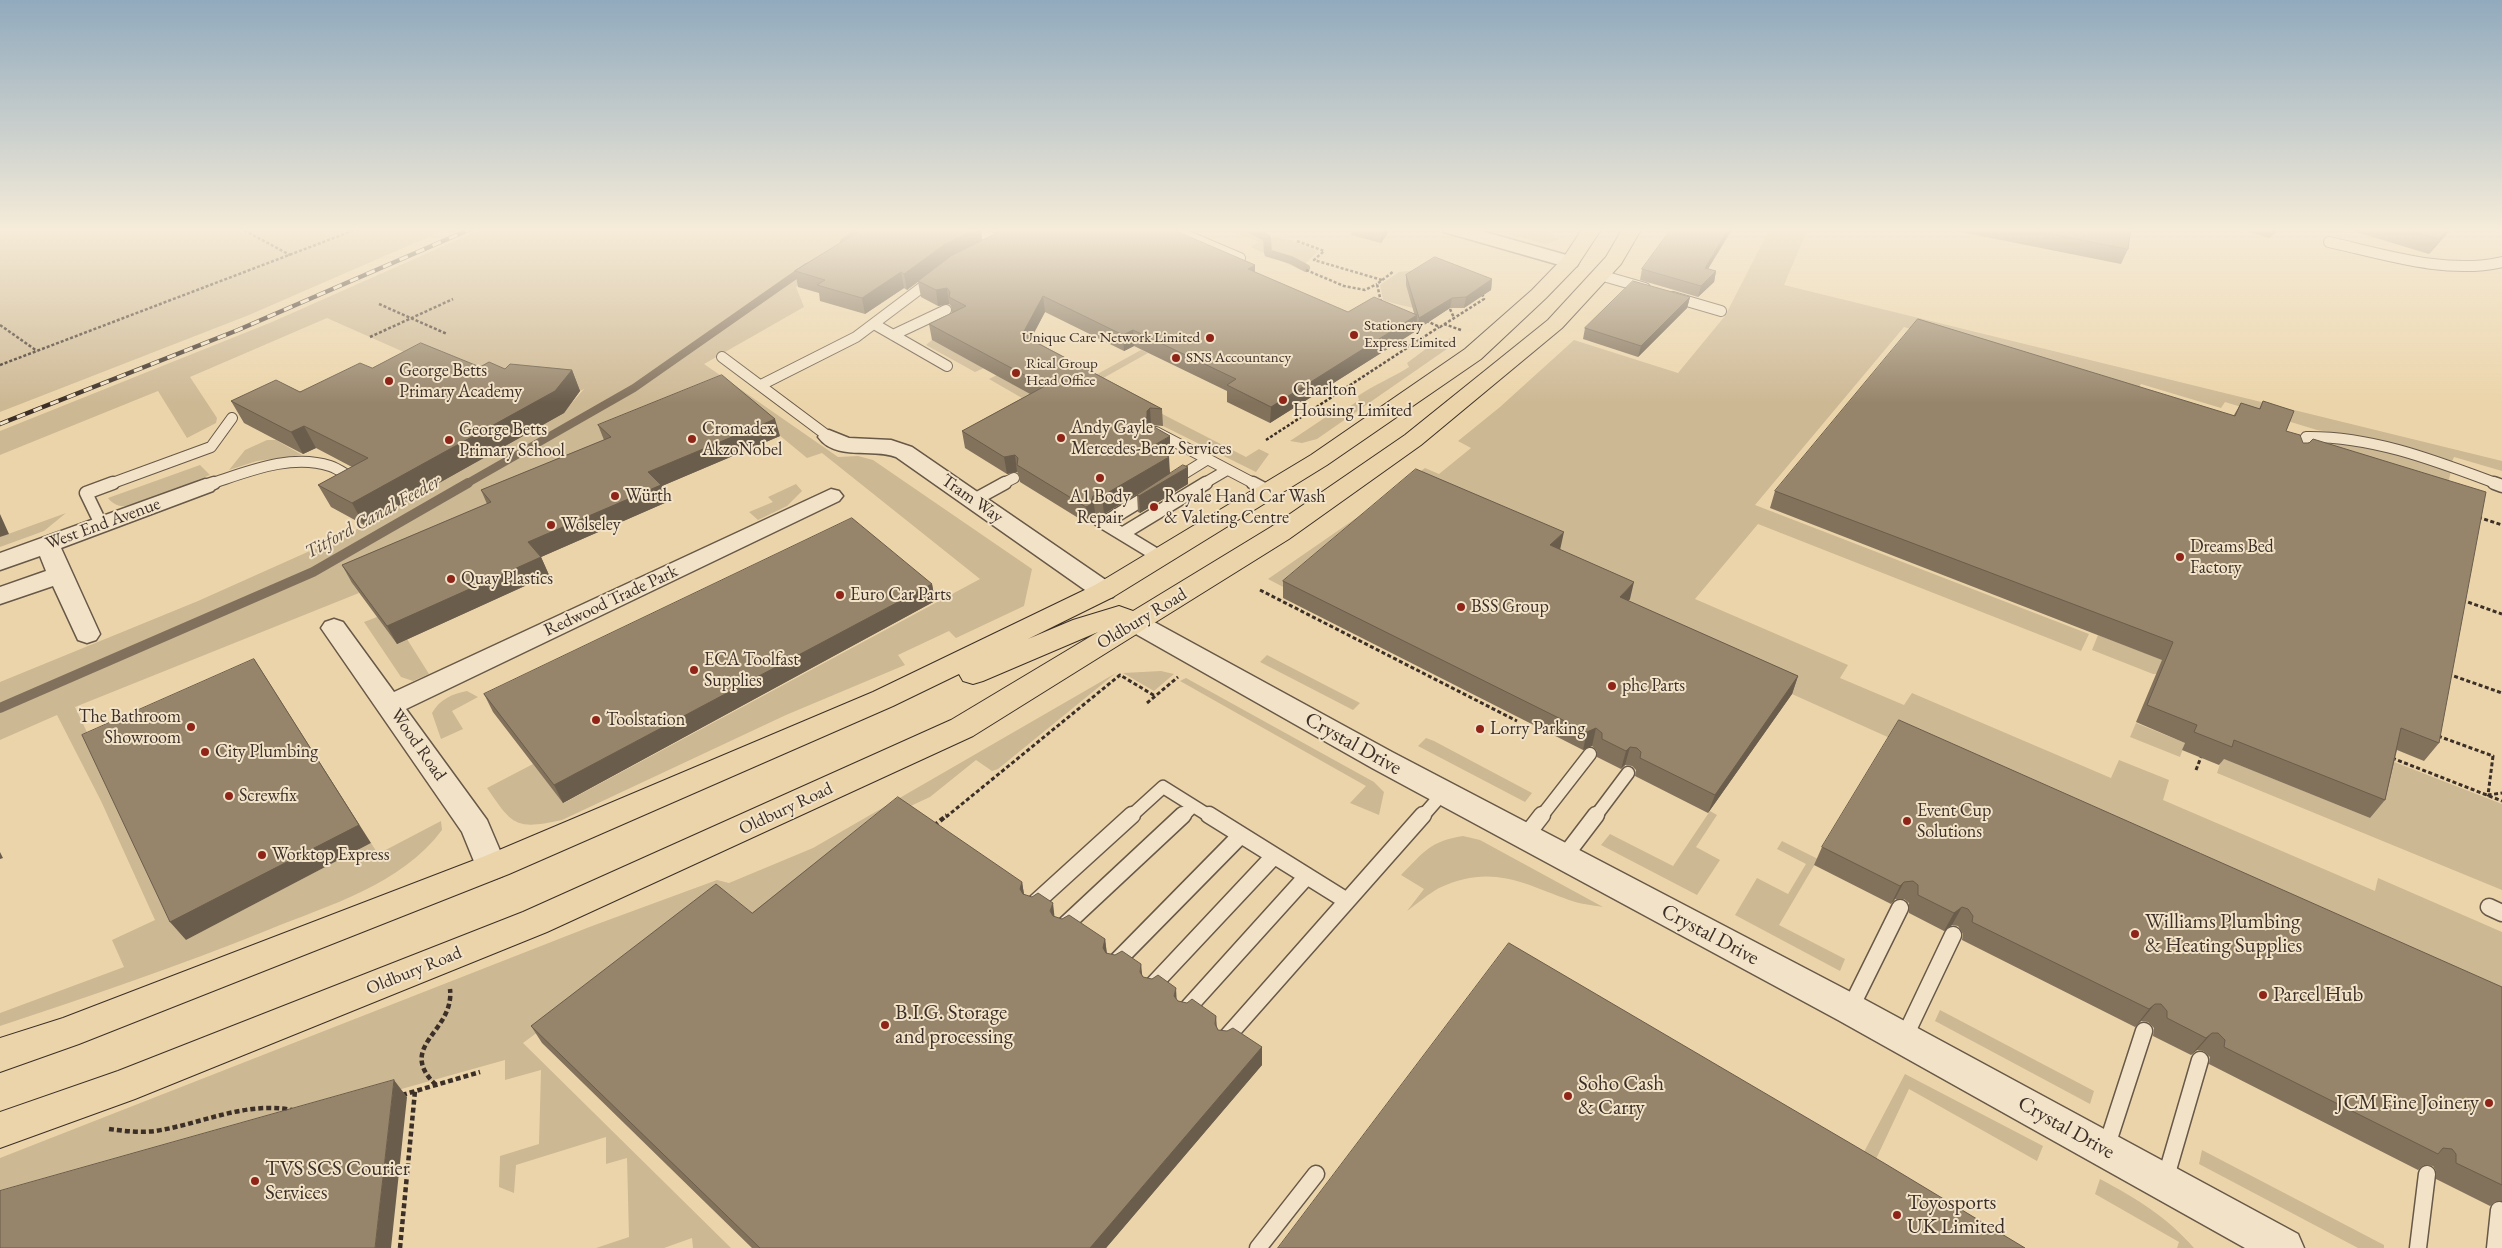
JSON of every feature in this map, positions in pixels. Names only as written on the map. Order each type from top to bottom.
[{"type":"main road","points":[[0,1055],[66,1033],[491,867],[883,699],[1104,591],[1319,460],[1473,354],[1547,286]]},
{"type":"main road","name":"Oldbury Road","points":[[0,1130],[122,1087],[536,922],[962,728],[1280,533],[1413,440],[1555,324],[1590,286]]},
{"type":"main road","points":[[883,699],[971,675],[1083,627],[1119,615],[1136,623]]},
{"type":"street","name":"Tram Way","points":[[828,437],[844,445],[891,447],[904,452],[1104,591]]},
{"type":"street","name":"West End Avenue","points":[[0,562],[205,486]]},
{"type":"street","name":"Redwood Trade Park","points":[[390,705],[831,496]]},
{"type":"street","points":[[47,545],[87,634]]},
{"type":"street","points":[[0,596],[59,574]]},
{"type":"street","name":"Crystal Drive","points":[[1136,623],[1525,837],[1904,1038],[2284,1248]]},
{"type":"street","name":"Wood Road","points":[[334,628],[479,832],[491,867]]},
{"type":"lane","points":[[760,385],[856,337],[923,286]]},
{"type":"lane","points":[[1639,286],[1721,311]]},
{"type":"lane","points":[[893,335],[946,310]]},
{"type":"lane","points":[[874,324],[947,366]]},
{"type":"lane","points":[[722,357],[828,437]]},
{"type":"lane","points":[[101,524],[86,493],[211,447],[232,418]]},
{"type":"lane","points":[[1154,431],[1268,492]]},
{"type":"lane","points":[[2296,454],[2300,444],[2306,437],[2325,435],[2361,441],[2454,469],[2502,486]]},
{"type":"lane","points":[[1160,557],[1101,521],[1208,460]]},
{"type":"lane","points":[[205,486],[280,465],[309,463],[330,466],[354,479]]},
{"type":"lane","points":[[1122,534],[1226,470]]},
{"type":"lane","points":[[974,500],[1014,478]]},
{"type":"lane","points":[[1525,837],[1590,754]]},
{"type":"lane","points":[[1564,857],[1628,773]]},
{"type":"lane","points":[[1033,905],[1163,787],[1347,901]]},
{"type":"lane","points":[[1226,1039],[1443,792]]},
{"type":"lane","points":[[1063,927],[1193,806]]},
{"type":"lane","points":[[1115,962],[1240,836]]},
{"type":"lane","points":[[1151,987],[1274,856]]},
{"type":"lane","points":[[1185,1011],[1306,876]]},
{"type":"lane","points":[[1850,1009],[1900,908]]},
{"type":"lane","points":[[1904,1038],[1953,935]]},
{"type":"lane","points":[[2105,1150],[2144,1031]]},
{"type":"lane","points":[[2164,1182],[2200,1060]]},
{"type":"lane","points":[[1258,1248],[1316,1174]]},
{"type":"lane","points":[[2418,1248],[2427,1174]]},
{"type":"lane","points":[[2495,1248],[2499,1210]]},
{"type":"path","points":[[0,365],[208,286]]},
{"type":"path","points":[[1345,286],[1365,290],[1373,286]]},
{"type":"path","points":[[1377,286],[1380,301],[1383,304]]},
{"type":"path","points":[[1266,440],[1484,299],[1482,291]]},
{"type":"path","points":[[370,337],[453,299]]},
{"type":"path","points":[[379,304],[447,334]]},
{"type":"path","points":[[1450,308],[1454,318]]},
{"type":"path","points":[[1418,318],[1440,327]]},
{"type":"path","points":[[0,325],[37,351]]},
{"type":"path","points":[[2472,515],[2502,525]]},
{"type":"path","points":[[1260,590],[1517,720]]},
{"type":"path","points":[[1278,599],[1285,593]]},
{"type":"path","points":[[2456,598],[2502,614]]},
{"type":"path","points":[[2442,671],[2502,693]]},
{"type":"path","points":[[1147,703],[1181,675]]},
{"type":"path","points":[[934,826],[1120,676],[1155,696]]},
{"type":"path","points":[[2430,733],[2493,756],[2488,795]]},
{"type":"path","points":[[2382,754],[2502,801]]},
{"type":"path","points":[[2196,770],[2201,757]]},
{"type":"path","points":[[2488,795],[2502,793]]},
{"type":"path","points":[[926,821],[942,832]]},
{"type":"path","points":[[436,1085],[423,1070],[422,1056],[427,1040],[443,1022],[452,1002],[449,982]]},
{"type":"path","points":[[397,1096],[480,1072]]},
{"type":"path","points":[[400,1248],[415,1091]]},
{"type":"path","points":[[102,1122],[108,1129],[154,1131],[242,1110],[281,1106],[295,1111]]},
{"type":"shaded area","points":[[0,286],[315,286],[249,315],[0,412]]},
{"type":"shaded area","points":[[353,286],[797,286],[804,307],[704,364],[838,457],[858,456],[873,460],[1032,569],[1024,606],[956,638],[949,631],[898,655],[905,665],[786,715],[562,820],[535,825],[517,822],[510,817],[487,788],[533,764],[564,803],[980,579],[822,453],[807,458],[727,392],[352,583],[359,593],[75,707],[186,940],[371,843],[378,854],[441,821],[442,830],[425,849],[406,865],[385,879],[339,902],[168,968],[0,1026],[0,1013],[124,967],[112,940],[155,920],[101,801],[57,715],[0,740],[0,682],[198,601],[350,533],[563,413],[584,389],[580,391],[330,391],[406,353],[327,318],[190,377],[217,418],[216,423],[187,438],[158,391],[0,455],[0,431],[272,322]]},
{"type":"shaded area","points":[[1380,286],[1422,286],[1428,313],[1417,309],[1383,300]]},
{"type":"shaded area","points":[[1740,286],[1789,286],[2502,461],[2502,471],[2454,457],[2451,464],[2365,438],[2317,430],[2225,402],[2221,408],[2141,384],[2133,396],[1904,327],[1755,505],[2089,634],[2081,651],[1758,524],[1695,599],[1848,665],[1840,678],[1904,705],[1912,693],[2111,778],[2119,760],[2169,780],[2163,800],[2375,891],[2378,878],[2502,932],[2502,1013],[1616,615],[1629,599],[1406,482],[1425,468],[1439,474],[1471,448],[1458,441],[1500,407],[1574,340],[1678,373],[1725,316]]},
{"type":"shaded area","points":[[1450,338],[1454,344],[1317,439],[1302,443],[1290,441],[1326,417],[1335,417],[1359,400],[1358,396],[1409,367],[1407,363],[1427,348],[1435,349]]},
{"type":"shaded area","points":[[932,340],[984,368],[975,372],[926,345]]},
{"type":"shaded area","points":[[1141,350],[1148,353],[1098,381],[1246,457],[1259,449],[1269,454],[1256,472],[1163,426],[1083,382]]},
{"type":"shaded area","points":[[997,375],[1030,394],[1022,398],[989,379]]},
{"type":"shaded area","points":[[267,440],[276,440],[302,455],[257,461],[229,470],[245,450]]},
{"type":"shaded area","points":[[2336,443],[2364,445],[2451,471],[2444,501],[2322,445]]},
{"type":"shaded area","points":[[200,465],[210,475],[157,498],[120,506],[111,502],[108,498]]},
{"type":"shaded area","points":[[796,484],[802,491],[787,506],[758,520],[749,512],[773,502],[768,497]]},
{"type":"shaded area","points":[[1378,503],[1287,589],[1268,579]]},
{"type":"shaded area","points":[[66,513],[44,531],[0,547],[0,537]]},
{"type":"shaded area","points":[[377,617],[397,644],[407,639],[429,674],[413,681],[401,677],[364,622]]},
{"type":"shaded area","points":[[2098,635],[2181,667],[2179,673],[2153,674],[2092,650]]},
{"type":"shaded area","points":[[1267,655],[1360,703],[1353,710],[1260,662]]},
{"type":"shaded area","points":[[1161,671],[1174,674],[1154,691],[1123,673]]},
{"type":"shaded area","points":[[1116,673],[998,769],[992,771],[976,760],[930,797],[902,810],[762,921],[726,892],[523,1043],[731,1248],[693,1248],[692,1238],[664,1248],[596,1248],[629,1237],[627,1158],[606,1164],[606,1137],[516,1165],[514,1193],[499,1187],[500,1156],[539,1144],[541,1070],[505,1080],[505,1060],[223,1139],[0,1226],[0,1158],[592,926],[717,880],[729,883],[813,848]]},
{"type":"shaded area","points":[[1186,678],[1374,782],[1384,792],[1379,815],[1350,803],[1366,786],[1180,681]]},
{"type":"shaded area","points":[[467,691],[478,697],[452,711],[463,729],[441,739],[432,713],[447,698]]},
{"type":"shaded area","points":[[2136,723],[2185,743],[2180,757],[2130,737]]},
{"type":"shaded area","points":[[1426,738],[1532,793],[1525,802],[1418,746]]},
{"type":"shaded area","points":[[2222,758],[2370,818],[2384,758],[2502,804],[2502,890],[2217,773]]},
{"type":"shaded area","points":[[1710,811],[1717,815],[1696,847],[1720,860],[1697,895],[1601,845],[1610,834],[1673,866]]},
{"type":"shaded area","points":[[1463,836],[1480,840],[1603,907],[1573,901],[1505,878],[1474,877],[1439,888],[1407,911],[1424,889],[1401,875],[1435,844]]},
{"type":"shaded area","points":[[1782,841],[1818,859],[1779,925],[1845,959],[1840,971],[1735,915],[1757,878],[1788,894],[1806,864],[1777,849]]},
{"type":"shaded area","points":[[1940,1010],[2094,1091],[2090,1104],[1935,1021]]},
{"type":"shaded area","points":[[1905,1074],[2043,1146],[2037,1161],[1909,1089],[1868,1176],[1855,1169]]},
{"type":"shaded area","points":[[2202,1150],[2384,1245],[2384,1248],[2358,1248],[2199,1164]]},
{"type":"shaded area","points":[[2100,1179],[2150,1209],[2173,1227],[2194,1248],[2177,1248],[2179,1242],[2095,1194]]},
{"type":"building","points":[[821,286],[880,286],[862,298]]},
{"type":"building","points":[[928,286],[1288,286],[1348,312],[1374,297],[1417,315],[1271,407],[1227,385],[1236,379],[1133,330],[1123,335],[1043,296],[1022,335],[1162,409],[1150,408],[1147,411],[1147,417],[1142,420],[1170,436],[1151,447],[1169,457],[1102,496],[1093,496],[1090,505],[1086,507],[1017,465],[1018,458],[1015,455],[1004,457],[962,431],[1045,386],[929,324],[966,306],[949,297],[950,292],[947,288],[936,290]]},
{"type":"building","points":[[1409,286],[1482,286],[1466,297],[1452,298],[1419,318]]},
{"type":"building","points":[[1628,286],[1652,286],[1690,297],[1641,346],[1585,328]]},
{"type":"building","name":"Dreams Bed Factory","points":[[1918,319],[2235,416],[2241,403],[2260,409],[2263,401],[2294,411],[2286,431],[2300,435],[2303,443],[2309,443],[2313,439],[2486,492],[2439,743],[2401,728],[2385,800],[2234,740],[2232,747],[2194,732],[2197,725],[2147,705],[2173,642],[1775,491]]},
{"type":"building","name":"George Betts Primary School","points":[[421,343],[480,367],[489,362],[505,369],[510,364],[572,370],[555,391],[352,503],[318,485],[368,458],[304,426],[291,432],[231,401],[276,380],[300,392],[360,363],[372,368]]},
{"type":"building","points":[[722,375],[775,419],[648,472],[661,485],[528,542],[541,557],[387,626],[342,565],[491,502],[481,490],[611,437],[598,425]]},
{"type":"building","points":[[1183,465],[1188,467],[1139,496],[1137,495]]},
{"type":"building","points":[[1416,469],[1564,532],[1550,545],[1634,582],[1620,597],[1798,676],[1715,795],[1640,758],[1641,752],[1637,748],[1630,747],[1626,751],[1602,739],[1602,733],[1596,728],[1587,732],[1283,581]]},
{"type":"building","points":[[852,518],[932,584],[554,785],[484,694]]},
{"type":"building","points":[[254,659],[359,825],[170,922],[82,735]]},
{"type":"building","points":[[1899,720],[2502,987],[2502,1185],[2456,1163],[2456,1154],[2452,1149],[2443,1148],[2438,1154],[2224,1047],[2225,1040],[2218,1033],[2212,1033],[2206,1038],[2167,1018],[2167,1011],[2161,1004],[2155,1004],[2149,1009],[1972,922],[1973,916],[1968,909],[1962,907],[1954,913],[1918,895],[1918,885],[1913,881],[1904,882],[1900,886],[1822,847]]},
{"type":"building","name":"B.I.G. Storage and processing","points":[[898,797],[1022,882],[1020,889],[1023,894],[1032,897],[1038,893],[1053,903],[1050,911],[1053,916],[1062,919],[1069,915],[1105,939],[1103,948],[1106,953],[1115,955],[1122,951],[1141,964],[1140,972],[1143,977],[1152,979],[1158,975],[1176,988],[1174,996],[1178,1001],[1187,1003],[1192,999],[1216,1016],[1215,1024],[1218,1030],[1227,1031],[1233,1028],[1262,1047],[1090,1248],[760,1248],[531,1026],[716,884],[752,913]]},
{"type":"building","name":"Soho Cash & Carry","points":[[1509,943],[1884,1163],[2025,1248],[1278,1248]]},
{"type":"building","name":"TVS SCS Courier Services","points":[[394,1080],[375,1248],[0,1248],[0,1191]]},
{"type":"waterway","name":"Titford Canal Feeder","points":[[466,484],[634,388],[779,286]]},
{"type":"waterway","name":"Titford Canal Feeder","points":[[0,708],[313,572],[468,483]]},
{"type":"railway","points":[[0,424],[238,330],[339,286]]},
{"type":"place","name":"Stationery Express Limited","points":[[1354,335]]},
{"type":"place","name":"Unique Care Network Limited","points":[[1210,338]]},
{"type":"place","name":"SNS Accountancy","points":[[1176,358]]},
{"type":"place","name":"Rical Group Head Office","points":[[1016,373]]},
{"type":"place","name":"George Betts Primary Academy","points":[[389,381]]},
{"type":"place","name":"Charlton Housing Limited","points":[[1283,400]]},
{"type":"place","name":"Andy Gayle Mercedes-Benz Services","points":[[1061,438]]},
{"type":"place","name":"Cromadex AkzoNobel","points":[[692,439]]},
{"type":"place","name":"George Betts Primary School","points":[[449,440]]},
{"type":"place","name":"A1 Body Repair","points":[[1100,478]]},
{"type":"place","name":"Würth","points":[[615,496]]},
{"type":"place","name":"Royale Hand Car Wash & Valeting Centre","points":[[1154,507]]},
{"type":"place","name":"Wolseley","points":[[551,525]]},
{"type":"place","name":"Dreams Bed Factory","points":[[2180,557]]},
{"type":"place","name":"Quay Plastics","points":[[451,579]]},
{"type":"place","name":"Euro Car Parts","points":[[840,595]]},
{"type":"place","name":"BSS Group","points":[[1461,607]]},
{"type":"place","name":"ECA Toolfast Supplies","points":[[694,670]]},
{"type":"place","name":"phc Parts","points":[[1612,686]]},
{"type":"place","name":"Toolstation","points":[[596,720]]},
{"type":"place","name":"The Bathroom Showroom","points":[[191,727]]},
{"type":"place","name":"Lorry Parking","points":[[1480,729]]},
{"type":"place","name":"City Plumbing","points":[[205,752]]},
{"type":"place","name":"Screwfix","points":[[229,796]]},
{"type":"place","name":"Event Cup Solutions","points":[[1907,821]]},
{"type":"place","name":"Worktop Express","points":[[262,855]]},
{"type":"place","name":"Williams Plumbing & Heating Supplies","points":[[2135,934]]},
{"type":"place","name":"Parcel Hub","points":[[2263,995]]},
{"type":"place","name":"B.I.G. Storage and processing","points":[[885,1025]]},
{"type":"place","name":"Soho Cash & Carry","points":[[1568,1096]]},
{"type":"place","name":"JCM Fine Joinery","points":[[2489,1103]]},
{"type":"place","name":"TVS SCS Courier Services","points":[[255,1181]]},
{"type":"place","name":"Toyosports UK Limited","points":[[1897,1215]]}]
